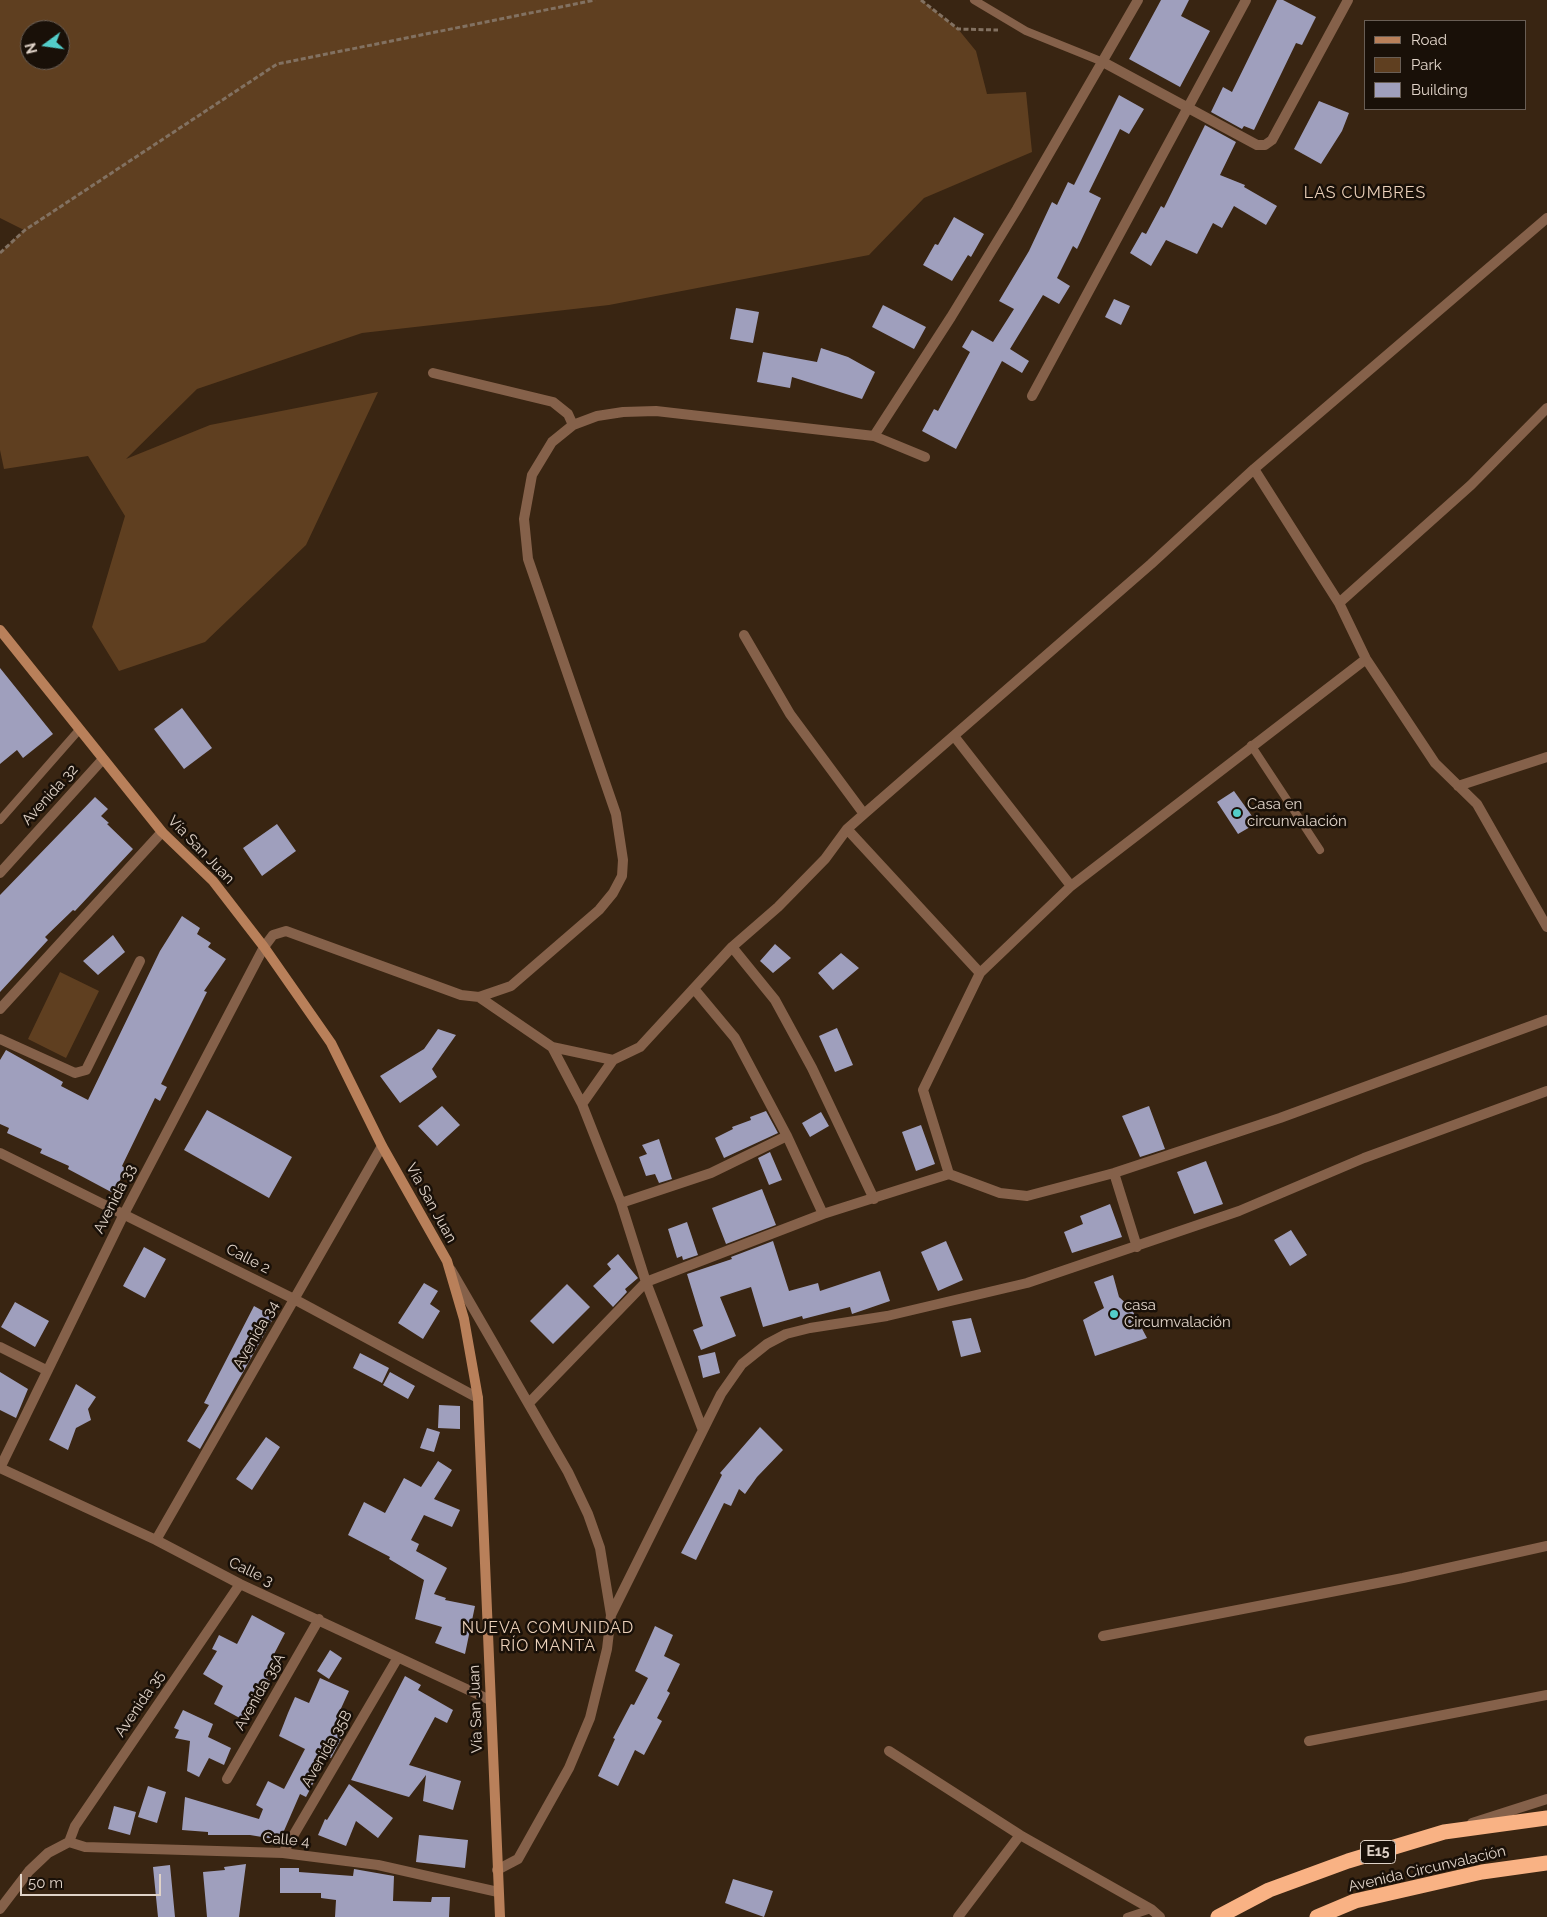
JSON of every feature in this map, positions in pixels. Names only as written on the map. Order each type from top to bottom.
[{"type":"highway","name":"Avenida Circunvalación","points":[[1218,1917],[1269,1890],[1348,1861],[1444,1832],[1547,1818]]},
{"type":"highway","name":"Avenida Circunvalación","points":[[1317,1917],[1355,1901],[1482,1872],[1547,1863]]},
{"type":"street","points":[[874,436],[951,317],[1138,0]]},
{"type":"street","points":[[1032,396],[1246,0]]},
{"type":"street","points":[[1103,62],[1256,145],[1266,145],[1272,140],[1348,0]]},
{"type":"street","points":[[582,1104],[613,1060],[640,1048],[695,990],[732,947],[778,907],[825,859],[847,829],[1151,564],[1254,469],[1547,218]]},
{"type":"street","points":[[433,373],[553,402],[568,414],[573,425]]},
{"type":"street","points":[[1339,603],[1471,485],[1547,408]]},
{"type":"street","points":[[264,946],[273,935],[286,931],[461,995],[479,997],[511,986],[599,910],[613,893],[622,876],[622,839],[616,814],[528,559],[524,518],[532,475],[552,442],[573,425],[597,416],[623,412],[656,411],[874,436],[924,457]]},
{"type":"street","points":[[1254,469],[1339,603],[1366,659],[1435,762],[1476,804],[1547,926]]},
{"type":"street","name":"Vía San Juan","points":[[0,630],[162,832],[213,881],[264,946],[331,1043],[382,1146],[446,1261],[464,1319],[478,1398],[500,1917]]},
{"type":"street","points":[[744,635],[790,714],[864,814]]},
{"type":"street","points":[[949,1174],[923,1090],[980,973],[1071,886],[1366,659]]},
{"type":"street","points":[[954,736],[1071,886]]},
{"type":"street","points":[[1458,786],[1547,757]]},
{"type":"street","name":"Avenida 32","points":[[0,873],[103,759]]},
{"type":"street","points":[[847,829],[980,973]]},
{"type":"street","points":[[0,1009],[162,832]]},
{"type":"street","name":"Avenida 33","points":[[0,1468],[46,1370],[124,1214],[264,946]]},
{"type":"street","points":[[732,947],[775,1000],[812,1068],[874,1199]]},
{"type":"street","points":[[0,1039],[75,1073],[86,1070],[140,961]]},
{"type":"street","points":[[695,990],[735,1038],[787,1136],[823,1214]]},
{"type":"street","points":[[479,997],[552,1047],[613,1060]]},
{"type":"street","points":[[529,1403],[646,1282],[823,1214],[949,1174],[1000,1193],[1027,1196],[1114,1173],[1280,1118],[1547,1020]]},
{"type":"street","points":[[552,1047],[582,1104],[621,1203],[646,1282],[702,1428]]},
{"type":"street","points":[[497,1870],[518,1859],[569,1768],[590,1718],[606,1649],[611,1615],[702,1428],[721,1394],[742,1364],[766,1344],[786,1334],[960,1300],[1027,1283],[1239,1211],[1364,1158],[1547,1091]]},
{"type":"street","points":[[621,1203],[711,1173],[787,1136]]},
{"type":"street","name":"Avenida 34","points":[[156,1540],[382,1146]]},
{"type":"street","name":"Calle 2","points":[[0,1153],[294,1299],[478,1398]]},
{"type":"street","points":[[1114,1173],[1137,1247]]},
{"type":"street","points":[[446,1261],[568,1472],[588,1514],[600,1548],[611,1615]]},
{"type":"street","points":[[0,1347],[46,1370]]},
{"type":"street","name":"Calle 3","points":[[0,1468],[156,1540],[240,1584],[319,1619],[397,1659],[490,1700]]},
{"type":"street","points":[[1103,1636],[1403,1578],[1547,1546]]},
{"type":"street","name":"Avenida 35","points":[[69,1842],[75,1826],[240,1584]]},
{"type":"street","name":"Avenida 35A","points":[[227,1779],[319,1619]]},
{"type":"street","name":"Avenida 35B","points":[[283,1853],[397,1659]]},
{"type":"street","points":[[1309,1741],[1547,1695]]},
{"type":"street","points":[[889,1751],[1020,1834],[1151,1909],[1160,1917]]},
{"type":"street","points":[[1444,1832],[1547,1799]]},
{"type":"street","points":[[958,1917],[1020,1834]]},
{"type":"street","points":[[0,1909],[29,1871],[48,1853],[69,1842]]},
{"type":"street","name":"Calle 4","points":[[69,1842],[85,1847],[283,1853],[378,1865],[498,1892]]},
{"type":"lane","points":[[974,0],[1026,31],[1103,62]]},
{"type":"lane","points":[[2,816],[79,730]]},
{"type":"lane","points":[[1252,745],[1320,850]]},
{"type":"lane","points":[[1127,1917],[1151,1909]]},
{"type":"path","points":[[0,253],[24,230],[277,64],[594,0]]},
{"type":"path","points":[[921,0],[958,29],[1026,31]]},
{"type":"green space","points":[[0,0],[921,0],[958,29],[976,51],[987,94],[1026,92],[1032,152],[924,198],[869,255],[609,305],[362,333],[197,389],[126,459],[210,425],[378,392],[306,545],[205,642],[119,671],[92,627],[125,516],[88,456],[4,469],[0,450],[0,253],[24,230],[0,218]]},
{"type":"green space","points":[[60,972],[99,991],[66,1058],[28,1039]]},
{"type":"building","points":[[1161,0],[1189,0],[1181,16],[1210,31],[1180,87],[1129,59]]},
{"type":"building","points":[[1277,0],[1283,0],[1316,17],[1302,45],[1296,43],[1254,130],[1244,126],[1242,129],[1211,112],[1223,87],[1232,92]]},
{"type":"building","points":[[1119,95],[1144,109],[1129,134],[1120,129],[1089,192],[1101,198],[1077,249],[1073,246],[1057,278],[1070,286],[1059,304],[1043,295],[1010,349],[1029,361],[1022,373],[1002,361],[956,449],[922,431],[934,409],[938,411],[970,352],[962,347],[972,330],[993,342],[1014,309],[999,301],[1029,251],[1052,202],[1057,205],[1068,182],[1074,185]]},
{"type":"building","points":[[1319,101],[1349,113],[1342,131],[1321,164],[1294,149]]},
{"type":"building","points":[[1205,125],[1236,142],[1220,175],[1245,185],[1244,187],[1277,206],[1266,225],[1234,206],[1222,228],[1213,223],[1197,254],[1166,240],[1151,266],[1130,253],[1142,232],[1146,234],[1161,206],[1164,208]]},
{"type":"building","points":[[954,217],[984,234],[971,257],[968,255],[952,281],[923,265],[935,244],[938,245]]},
{"type":"building","points":[[1114,299],[1130,306],[1121,325],[1105,317]]},
{"type":"building","points":[[883,305],[926,327],[914,349],[872,327]]},
{"type":"building","points":[[736,308],[759,312],[753,343],[730,339]]},
{"type":"building","points":[[821,348],[848,357],[875,372],[862,399],[792,377],[790,388],[757,382],[763,352],[817,362]]},
{"type":"building","points":[[0,668],[53,734],[23,758],[17,750],[0,764]]},
{"type":"building","points":[[182,708],[212,748],[184,769],[154,729]]},
{"type":"building","name":"Casa en circunvalación","points":[[1234,791],[1257,823],[1238,834],[1217,802]]},
{"type":"building","points":[[95,797],[108,809],[101,816],[133,849],[75,911],[73,910],[45,937],[48,940],[0,992],[0,895]]},
{"type":"building","points":[[277,824],[296,851],[262,876],[243,848]]},
{"type":"building","points":[[182,916],[200,928],[197,934],[211,943],[208,947],[226,959],[204,991],[207,992],[161,1084],[167,1087],[160,1101],[155,1098],[122,1166],[126,1169],[113,1193],[68,1169],[69,1166],[40,1153],[42,1149],[7,1133],[9,1128],[0,1124],[0,1060],[6,1050],[63,1082],[61,1086],[88,1100],[160,951]]},
{"type":"building","points":[[113,935],[125,952],[98,975],[83,961]]},
{"type":"building","points":[[775,944],[791,958],[773,973],[760,961]]},
{"type":"building","points":[[841,953],[859,968],[833,990],[818,973]]},
{"type":"building","points":[[837,1028],[853,1065],[835,1072],[819,1036]]},
{"type":"building","points":[[438,1029],[456,1035],[432,1069],[437,1077],[400,1103],[380,1076],[424,1049]]},
{"type":"building","points":[[442,1106],[460,1125],[437,1146],[418,1126]]},
{"type":"building","points":[[1149,1106],[1165,1149],[1140,1157],[1122,1116]]},
{"type":"building","points":[[207,1110],[292,1157],[269,1198],[184,1150]]},
{"type":"building","points":[[766,1111],[778,1133],[724,1158],[715,1138],[733,1129],[732,1127],[751,1120],[750,1117]]},
{"type":"building","points":[[821,1112],[829,1126],[810,1137],[802,1123]]},
{"type":"building","points":[[921,1125],[935,1164],[916,1171],[902,1132]]},
{"type":"building","points":[[659,1139],[672,1179],[659,1183],[655,1174],[646,1176],[639,1157],[647,1154],[642,1145]]},
{"type":"building","points":[[770,1152],[782,1180],[769,1185],[758,1158]]},
{"type":"building","points":[[1206,1161],[1223,1204],[1194,1214],[1177,1172]]},
{"type":"building","points":[[762,1189],[776,1225],[726,1244],[712,1208]]},
{"type":"building","points":[[1110,1204],[1122,1237],[1072,1253],[1064,1232],[1083,1224],[1080,1216]]},
{"type":"building","points":[[687,1222],[698,1255],[683,1260],[682,1256],[677,1258],[668,1229]]},
{"type":"building","points":[[1291,1230],[1307,1255],[1290,1266],[1274,1240]]},
{"type":"building","points":[[773,1241],[789,1291],[818,1283],[820,1291],[880,1271],[890,1301],[852,1314],[850,1307],[803,1319],[802,1316],[763,1327],[751,1287],[720,1297],[736,1336],[701,1350],[693,1330],[703,1326],[687,1274],[732,1259],[731,1257]]},
{"type":"building","points":[[946,1241],[963,1280],[938,1291],[921,1252]]},
{"type":"building","points":[[144,1247],[166,1259],[145,1298],[123,1286]]},
{"type":"building","points":[[618,1254],[638,1278],[625,1289],[627,1292],[613,1307],[593,1286],[611,1269],[607,1264]]},
{"type":"building","name":"casa Circumvalación","points":[[1113,1275],[1119,1297],[1131,1308],[1147,1338],[1095,1356],[1083,1320],[1104,1308],[1094,1282]]},
{"type":"building","points":[[424,1283],[438,1291],[430,1304],[440,1311],[423,1339],[398,1323]]},
{"type":"building","points":[[567,1284],[590,1307],[553,1344],[530,1321]]},
{"type":"building","points":[[15,1302],[49,1321],[35,1347],[1,1327]]},
{"type":"building","points":[[254,1306],[274,1317],[200,1449],[187,1441],[209,1405],[204,1403]]},
{"type":"building","points":[[971,1318],[981,1352],[961,1357],[952,1321]]},
{"type":"building","points":[[715,1352],[720,1373],[703,1378],[698,1356]]},
{"type":"building","points":[[360,1353],[389,1368],[382,1383],[353,1368]]},
{"type":"building","points":[[0,1372],[28,1389],[16,1418],[0,1410]]},
{"type":"building","points":[[390,1372],[415,1386],[408,1399],[383,1385]]},
{"type":"building","points":[[76,1384],[96,1397],[88,1409],[91,1420],[76,1428],[68,1450],[49,1440]]},
{"type":"building","points":[[439,1405],[460,1406],[460,1429],[438,1428]]},
{"type":"building","points":[[760,1427],[783,1450],[757,1477],[745,1494],[739,1489],[731,1506],[724,1503],[696,1560],[681,1553],[722,1475],[720,1473]]},
{"type":"building","points":[[427,1428],[440,1432],[434,1452],[420,1448]]},
{"type":"building","points":[[266,1437],[280,1447],[252,1490],[236,1479]]},
{"type":"building","points":[[438,1461],[452,1470],[434,1499],[460,1510],[452,1527],[424,1515],[411,1540],[419,1544],[416,1551],[447,1568],[434,1594],[446,1598],[445,1600],[475,1606],[465,1654],[435,1643],[442,1627],[415,1619],[424,1580],[389,1559],[390,1557],[348,1535],[364,1502],[385,1513],[404,1478],[421,1487]]},
{"type":"building","points":[[252,1615],[285,1633],[273,1656],[278,1658],[267,1679],[270,1681],[247,1722],[214,1704],[223,1686],[203,1674],[217,1651],[212,1649],[219,1635],[237,1644]]},
{"type":"building","points":[[655,1626],[673,1635],[664,1656],[680,1664],[667,1691],[670,1693],[657,1718],[662,1721],[644,1755],[635,1750],[618,1786],[598,1776],[615,1739],[613,1738],[631,1704],[634,1705],[648,1678],[635,1671]]},
{"type":"building","points":[[330,1650],[342,1658],[329,1679],[317,1671]]},
{"type":"building","points":[[405,1676],[421,1685],[418,1690],[453,1710],[447,1723],[435,1717],[409,1765],[461,1781],[453,1810],[423,1801],[426,1775],[409,1797],[351,1780]]},
{"type":"building","points":[[320,1678],[349,1691],[338,1715],[350,1722],[331,1758],[327,1757],[306,1797],[300,1794],[280,1840],[250,1835],[208,1835],[208,1832],[182,1830],[185,1797],[259,1819],[263,1809],[256,1805],[268,1781],[284,1789],[305,1749],[279,1736],[288,1713],[295,1697],[309,1703]]},
{"type":"building","points":[[183,1710],[213,1724],[208,1737],[231,1748],[224,1765],[209,1758],[199,1777],[187,1771],[190,1741],[175,1738],[179,1730],[174,1728]]},
{"type":"building","points":[[349,1784],[393,1818],[378,1838],[356,1821],[346,1846],[318,1835],[325,1819],[327,1820]]},
{"type":"building","points":[[148,1786],[166,1792],[157,1823],[138,1817]]},
{"type":"building","points":[[114,1806],[136,1812],[130,1835],[108,1829]]},
{"type":"building","points":[[419,1835],[468,1840],[465,1868],[416,1862]]},
{"type":"building","points":[[246,1864],[239,1917],[207,1917],[203,1872],[225,1870],[224,1867]]},
{"type":"building","points":[[170,1865],[175,1917],[158,1917],[153,1867]]},
{"type":"building","points":[[280,1868],[299,1868],[299,1872],[353,1876],[354,1869],[394,1876],[393,1901],[431,1902],[432,1897],[450,1897],[449,1917],[335,1917],[336,1900],[321,1898],[321,1893],[280,1893]]},
{"type":"building","points":[[733,1879],[773,1891],[764,1917],[725,1903]]},
{"type":"place","name":"Casa en circunvalación","points":[[1237,813]]},
{"type":"place","name":"casa Circumvalación","points":[[1114,1314]]},
{"type":"district","name":"LAS CUMBRES","points":[[1365,193]]},
{"type":"district","name":"NUEVA COMUNIDAD RÍO MANTA","points":[[548,1637]]}]
